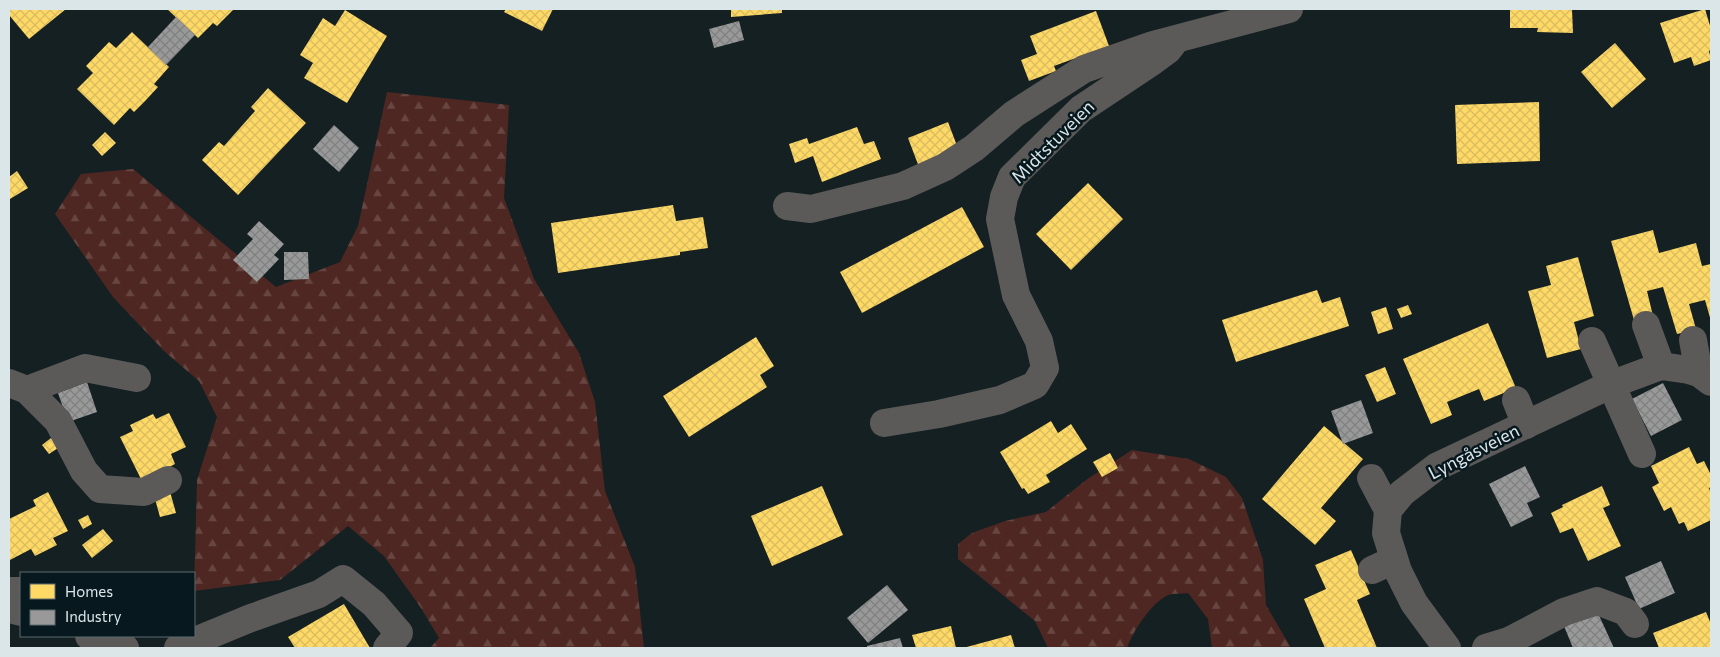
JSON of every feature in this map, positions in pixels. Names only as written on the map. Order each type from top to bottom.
[{"type":"street","name":"Midtstuveien","points":[[787,206],[811,209],[903,186],[945,167],[974,148],[1014,114],[1084,69],[1153,45],[1175,41],[1289,9]]},
{"type":"street","name":"Midtstuveien","points":[[884,422],[939,414],[1000,400],[1035,386],[1045,368],[1040,341],[1016,295],[1012,271],[1004,246],[1000,219],[1004,197],[1012,177],[1081,109],[1153,61],[1168,50],[1175,41]]},
{"type":"street","points":[[1646,324],[1661,366],[1705,378]]},
{"type":"street","points":[[1693,340],[1705,378]]},
{"type":"street","points":[[1592,341],[1642,454]]},
{"type":"street","name":"Lyngåsveien","points":[[1388,510],[1402,493],[1436,467],[1610,385],[1661,366]]},
{"type":"street","points":[[18,386],[85,368],[137,378]]},
{"type":"street","points":[[18,386],[58,421],[84,471],[100,489],[144,492],[168,480]]},
{"type":"street","points":[[1516,400],[1526,425]]},
{"type":"street","points":[[1371,478],[1388,510],[1383,565],[1414,603],[1446,648]]},
{"type":"street","points":[[178,648],[251,618],[319,594],[343,580],[374,604],[399,633],[387,648]]},
{"type":"street","points":[[1486,648],[1509,641],[1564,612],[1597,601],[1626,612],[1636,624]]},
{"type":"green space","points":[[387,92],[509,105],[504,198],[534,279],[579,353],[595,402],[605,491],[635,567],[644,648],[430,648],[439,638],[421,608],[384,556],[348,526],[280,580],[195,591],[197,480],[217,417],[199,381],[164,351],[113,297],[55,214],[81,174],[133,169],[276,287],[340,262],[358,226]]},
{"type":"green space","points":[[1132,450],[1189,459],[1226,477],[1242,498],[1263,560],[1266,605],[1291,648],[1212,648],[1208,619],[1188,593],[1168,595],[1155,604],[1138,626],[1127,648],[1048,648],[1035,621],[958,559],[958,544],[972,533],[1005,521],[1046,512],[1086,480]]},
{"type":"building: Homes","points":[[9,9],[66,9],[29,39],[9,15]]},
{"type":"building: Homes","points":[[167,9],[234,9],[217,26],[213,23],[198,38]]},
{"type":"building: Homes","points":[[506,9],[553,9],[542,31],[504,12]]},
{"type":"building: Homes","points":[[731,9],[782,9],[782,13],[731,17]]},
{"type":"building: Homes","points":[[1510,9],[1572,9],[1573,33],[1537,32],[1538,28],[1510,28]]},
{"type":"building: Homes","points":[[1705,9],[1711,29],[1711,50],[1709,51],[1711,60],[1694,66],[1691,57],[1674,63],[1660,23]]},
{"type":"building: Homes","points":[[345,10],[387,36],[347,103],[304,78],[313,63],[300,55],[323,18],[335,26]]},
{"type":"building: Homes","points":[[1096,11],[1109,46],[1054,66],[1056,71],[1029,81],[1021,60],[1037,54],[1030,36]]},
{"type":"building: Homes","points":[[132,32],[169,67],[154,84],[158,87],[146,100],[134,112],[130,108],[114,125],[77,89],[93,73],[86,66],[109,42],[116,48]]},
{"type":"building: Homes","points":[[1615,43],[1646,79],[1612,108],[1581,72]]},
{"type":"building: Homes","points":[[268,88],[306,123],[238,195],[202,160],[219,142],[224,146],[255,111],[251,107]]},
{"type":"building: Homes","points":[[1539,102],[1540,161],[1457,164],[1455,105]]},
{"type":"building: Homes","points":[[948,122],[959,151],[919,167],[908,138]]},
{"type":"building: Homes","points":[[857,127],[864,144],[874,141],[881,159],[822,182],[813,156],[795,163],[789,144],[807,138],[809,144]]},
{"type":"building: Homes","points":[[105,132],[116,143],[102,156],[92,145]]},
{"type":"building: Homes","points":[[17,171],[28,188],[10,199],[9,177]]},
{"type":"building: Homes","points":[[1088,183],[1123,219],[1071,270],[1036,234]]},
{"type":"building: Homes","points":[[673,205],[676,221],[703,217],[708,248],[680,252],[680,255],[558,273],[551,223]]},
{"type":"building: Homes","points":[[962,207],[984,247],[862,313],[840,272]]},
{"type":"building: Homes","points":[[1653,230],[1659,253],[1696,243],[1702,266],[1711,264],[1711,321],[1705,300],[1689,304],[1696,329],[1677,334],[1663,287],[1647,291],[1653,316],[1634,320],[1611,241]]},
{"type":"building: Homes","points":[[1578,257],[1594,316],[1574,322],[1581,349],[1547,358],[1528,291],[1551,285],[1546,266]]},
{"type":"building: Homes","points":[[1317,290],[1322,303],[1340,297],[1349,326],[1236,362],[1222,320]]},
{"type":"building: Homes","points":[[1408,305],[1412,314],[1401,318],[1397,309]]},
{"type":"building: Homes","points":[[1386,307],[1393,329],[1378,334],[1371,312]]},
{"type":"building: Homes","points":[[1488,323],[1516,388],[1484,401],[1479,389],[1447,402],[1452,415],[1431,424],[1403,359]]},
{"type":"building: Homes","points":[[756,337],[774,366],[760,375],[767,387],[689,437],[663,396]]},
{"type":"building: Homes","points":[[1385,367],[1396,394],[1377,402],[1365,375]]},
{"type":"building: Homes","points":[[169,413],[186,447],[171,454],[175,464],[142,481],[120,437],[133,431],[130,425],[153,414],[156,419]]},
{"type":"building: Homes","points":[[1051,421],[1058,433],[1071,424],[1087,449],[1046,475],[1050,482],[1028,494],[1024,488],[1022,489],[1000,452]]},
{"type":"building: Homes","points":[[1324,426],[1363,459],[1321,508],[1336,521],[1315,545],[1262,499]]},
{"type":"building: Homes","points":[[51,438],[58,448],[49,454],[42,445]]},
{"type":"building: Homes","points":[[1689,447],[1697,464],[1704,461],[1711,475],[1711,487],[1709,488],[1711,493],[1711,520],[1688,531],[1684,522],[1679,524],[1671,507],[1664,511],[1652,487],[1659,483],[1651,466]]},
{"type":"building: Homes","points":[[1110,453],[1118,468],[1102,477],[1093,462]]},
{"type":"building: Homes","points":[[822,486],[843,535],[772,566],[751,516]]},
{"type":"building: Homes","points":[[1602,486],[1610,505],[1603,508],[1621,546],[1588,561],[1573,528],[1560,533],[1551,513],[1563,507],[1562,505]]},
{"type":"building: Homes","points":[[169,488],[176,513],[160,517],[153,492]]},
{"type":"building: Homes","points":[[48,492],[68,531],[53,538],[57,545],[35,556],[31,549],[10,560],[9,519],[36,506],[33,500]]},
{"type":"building: Homes","points":[[88,515],[92,524],[83,529],[78,520]]},
{"type":"building: Homes","points":[[103,529],[113,541],[92,558],[82,545]]},
{"type":"building: Homes","points":[[1351,550],[1370,594],[1357,600],[1377,648],[1325,648],[1304,599],[1326,589],[1315,565]]},
{"type":"building: Homes","points":[[344,604],[370,648],[295,648],[288,637]]},
{"type":"building: Homes","points":[[1706,612],[1711,624],[1711,648],[1659,648],[1653,633]]},
{"type":"building: Homes","points":[[951,626],[956,648],[916,648],[912,635]]},
{"type":"building: Homes","points":[[1011,635],[1015,648],[963,648]]},
{"type":"building: Industry","points":[[176,17],[195,35],[166,65],[148,47]]},
{"type":"building: Industry","points":[[739,21],[744,40],[714,48],[709,29]]},
{"type":"building: Industry","points":[[334,125],[359,148],[339,172],[313,149]]},
{"type":"building: Industry","points":[[259,221],[284,244],[274,255],[279,259],[257,282],[233,260],[253,239],[247,234]]},
{"type":"building: Industry","points":[[284,252],[308,252],[309,279],[284,280]]},
{"type":"building: Industry","points":[[87,382],[97,412],[68,422],[58,393]]},
{"type":"building: Industry","points":[[1663,383],[1682,420],[1651,436],[1632,399]]},
{"type":"building: Industry","points":[[1361,400],[1373,433],[1343,444],[1331,411]]},
{"type":"building: Industry","points":[[1525,466],[1540,497],[1527,503],[1533,516],[1511,527],[1489,484]]},
{"type":"building: Industry","points":[[1661,561],[1675,593],[1639,609],[1625,577]]},
{"type":"building: Industry","points":[[887,585],[908,610],[868,643],[847,618]]},
{"type":"building: Industry","points":[[1597,611],[1614,648],[1573,648],[1564,626]]},
{"type":"building: Industry","points":[[900,638],[903,648],[867,648],[867,646]]}]
